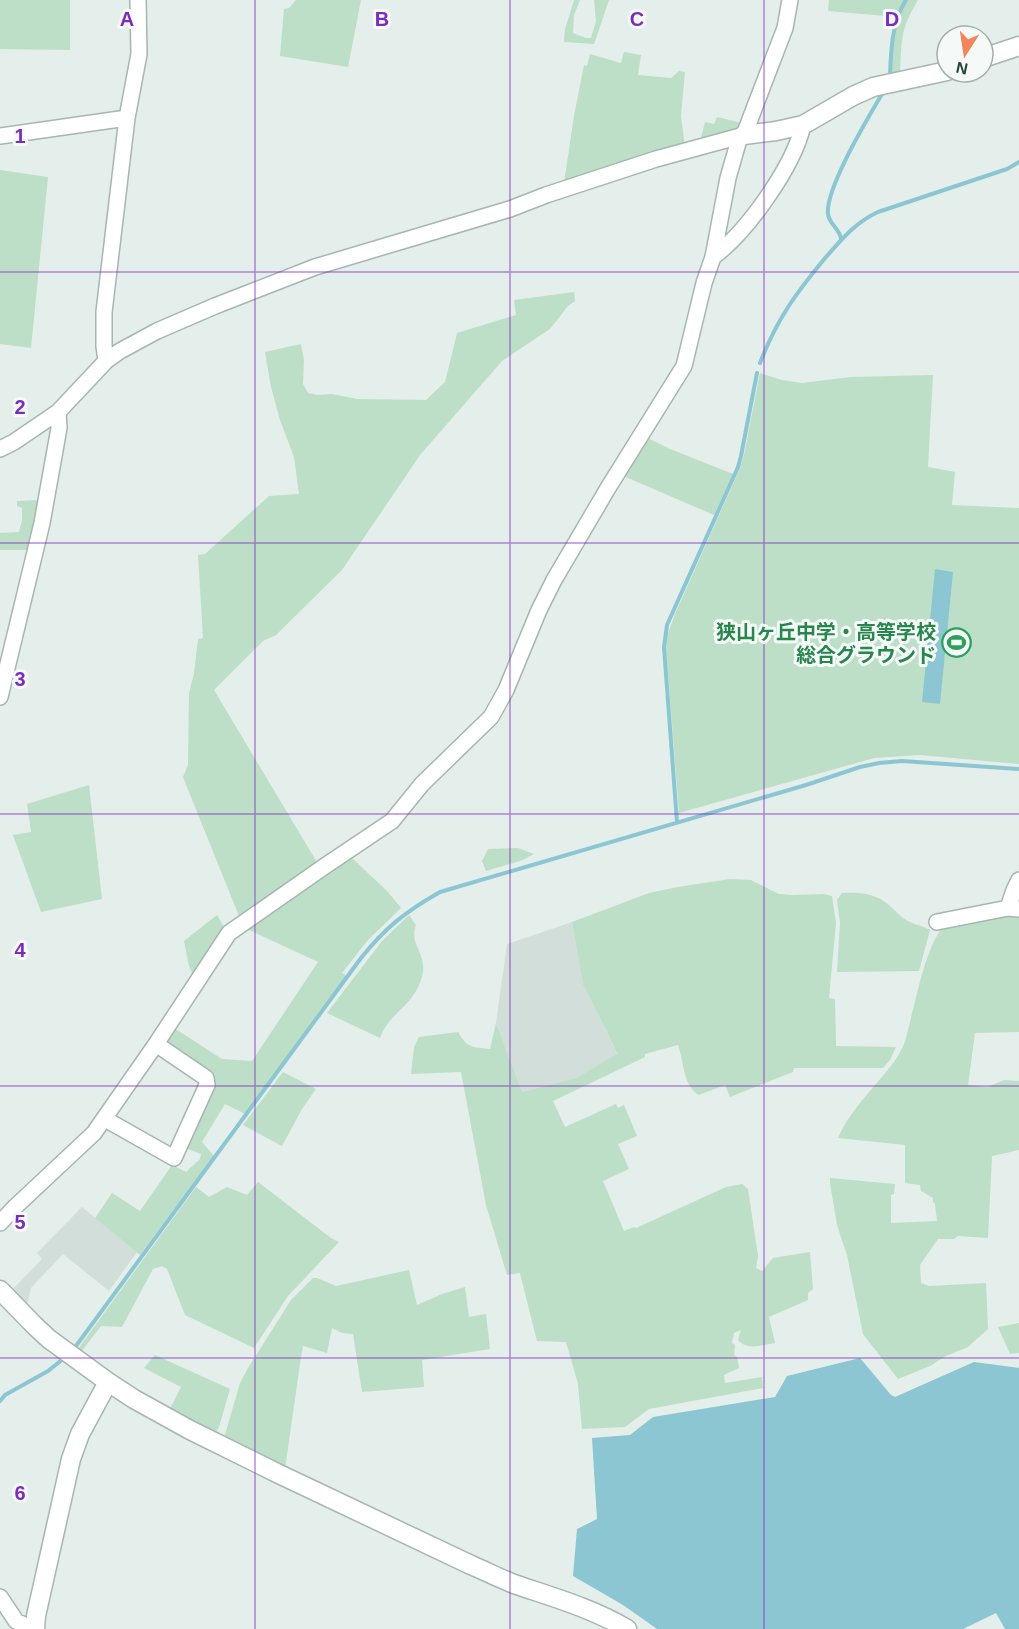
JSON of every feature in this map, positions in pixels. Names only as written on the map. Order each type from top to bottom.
[{"type":"street","points":[[106,361],[104,312],[127,118],[139,54],[138,0]]},
{"type":"street","points":[[0,1223],[94,1133],[229,933],[392,821],[422,784],[491,717],[506,690],[554,580],[684,366],[704,283],[713,257],[728,178],[742,136],[780,41],[790,0]]},
{"type":"street","points":[[995,54],[1019,46]]},
{"type":"street","points":[[0,449],[14,442],[58,411],[106,361],[138,340],[215,306],[315,267],[510,209],[656,159],[742,136],[803,125],[873,87],[935,73]]},
{"type":"street","points":[[0,136],[127,118]]},
{"type":"street","points":[[713,257],[741,231],[777,182],[800,139],[803,125]]},
{"type":"street","points":[[0,697],[42,523],[59,428],[58,411]]},
{"type":"street","points":[[937,922],[1013,909],[1014,890],[1019,880]]},
{"type":"street","points":[[105,1119],[174,1158],[207,1085],[206,1078],[156,1044]]},
{"type":"street","points":[[0,1290],[49,1339],[134,1399],[190,1430],[404,1534],[511,1583],[569,1603],[627,1629]]},
{"type":"street","points":[[0,1597],[16,1621],[33,1629],[71,1460],[80,1434],[108,1382]]},
{"type":"shaded area","points":[[572,922],[583,985],[617,1055],[576,1078],[522,1092],[496,1023],[507,944]]},
{"type":"shaded area","points":[[82,1207],[137,1252],[109,1291],[63,1254],[31,1288],[27,1306],[12,1290],[42,1259],[37,1253]]},
{"type":"green space","points":[[0,0],[70,0],[70,50],[0,49]]},
{"type":"green space","points":[[296,0],[361,0],[348,67],[280,56],[284,9],[289,8]]},
{"type":"green space","points":[[574,0],[580,0],[574,15],[573,33],[591,38],[596,21],[594,0],[609,0],[594,44],[564,42],[565,29]]},
{"type":"green space","points":[[829,0],[905,0],[897,17],[828,11]]},
{"type":"green space","points":[[907,0],[918,0],[904,31],[900,75],[890,75],[896,27]]},
{"type":"green space","points":[[624,52],[641,55],[638,75],[671,78],[679,71],[685,72],[681,116],[685,147],[564,183],[584,65],[587,66],[590,54],[621,63]]},
{"type":"green space","points":[[717,117],[742,123],[740,129],[700,142],[705,122],[714,124]]},
{"type":"green space","points":[[0,170],[48,177],[31,348],[0,344]]},
{"type":"green space","points":[[574,292],[575,301],[568,306],[550,329],[502,361],[420,455],[342,570],[276,635],[263,641],[214,690],[318,864],[241,921],[183,777],[188,765],[189,693],[198,639],[203,638],[198,555],[205,554],[269,496],[299,494],[294,457],[280,420],[265,352],[301,344],[304,360],[303,384],[308,393],[332,394],[357,399],[426,400],[445,382],[457,333],[516,315],[514,300]]},
{"type":"green space","points":[[760,373],[802,383],[851,377],[933,375],[928,467],[955,472],[952,505],[1019,508],[1019,764],[920,755],[874,758],[679,813],[667,636],[740,468]]},
{"type":"green space","points":[[644,436],[733,474],[714,515],[621,475]]},
{"type":"green space","points":[[39,500],[28,550],[0,550],[0,533],[19,532],[22,508],[17,506],[17,501]]},
{"type":"green space","points":[[89,785],[102,899],[41,912],[13,835],[31,832],[27,804]]},
{"type":"green space","points":[[518,848],[534,854],[523,860],[486,871],[482,861],[488,849]]},
{"type":"green space","points":[[351,857],[388,892],[401,908],[368,940],[342,973],[347,976],[245,1114],[225,1104],[202,1142],[214,1156],[140,1255],[95,1218],[112,1193],[140,1211],[172,1165],[186,1172],[200,1159],[201,1154],[183,1147],[211,1089],[162,1040],[171,1026],[222,1059],[252,1061],[318,962],[243,927]]},
{"type":"green space","points":[[730,879],[751,880],[779,894],[832,896],[836,923],[829,998],[835,999],[836,1046],[896,1047],[883,1068],[794,1068],[793,1072],[730,1097],[725,1085],[699,1095],[694,1091],[687,1079],[678,1045],[645,1054],[645,1057],[553,1101],[565,1127],[616,1104],[618,1108],[624,1105],[637,1136],[618,1144],[629,1169],[603,1181],[624,1231],[636,1228],[726,1187],[742,1184],[748,1189],[758,1256],[756,1268],[762,1271],[773,1258],[810,1252],[813,1289],[808,1293],[808,1300],[769,1317],[775,1343],[746,1345],[738,1340],[741,1330],[734,1333],[732,1343],[735,1345],[734,1355],[737,1357],[739,1368],[724,1375],[725,1383],[762,1377],[763,1388],[649,1409],[625,1427],[582,1429],[578,1384],[566,1342],[537,1341],[520,1273],[507,1275],[486,1205],[461,1072],[411,1074],[414,1047],[419,1037],[458,1032],[471,1046],[490,1049],[496,1023],[522,1092],[576,1078],[617,1054],[583,985],[572,922],[649,893]]},
{"type":"green space","points":[[842,893],[859,893],[880,899],[906,920],[930,930],[919,971],[837,972],[840,923],[837,900]]},
{"type":"green space","points":[[1019,914],[1019,1032],[975,1033],[968,1085],[988,1087],[1004,1080],[1019,1081],[1019,1150],[992,1156],[988,1238],[958,1236],[954,1239],[938,1239],[920,1265],[921,1283],[929,1286],[986,1283],[988,1329],[968,1347],[898,1379],[863,1334],[847,1255],[837,1225],[830,1178],[895,1184],[894,1194],[891,1195],[891,1223],[937,1221],[935,1204],[933,1198],[921,1191],[920,1185],[905,1183],[905,1145],[838,1138],[852,1114],[902,1049],[926,962],[939,932],[947,923]]},
{"type":"green space","points":[[217,915],[227,932],[194,977],[189,966],[184,941]]},
{"type":"green space","points":[[409,915],[416,925],[415,939],[423,963],[421,980],[412,997],[389,1022],[380,1038],[327,1013],[382,941]]},
{"type":"green space","points":[[283,1072],[316,1089],[282,1146],[243,1125]]},
{"type":"green space","points":[[258,1182],[339,1242],[288,1296],[254,1348],[185,1315],[167,1269],[162,1266],[153,1269],[122,1327],[101,1326],[81,1352],[78,1349],[196,1187],[209,1197],[227,1187],[247,1195]]},
{"type":"green space","points":[[409,1270],[417,1305],[465,1287],[469,1317],[486,1314],[490,1349],[422,1360],[424,1387],[362,1392],[353,1334],[342,1333],[332,1328],[327,1353],[303,1346],[285,1469],[224,1438],[240,1383],[248,1368],[291,1300],[313,1278],[336,1286]]},
{"type":"green space","points":[[1019,1323],[1019,1353],[1010,1354],[998,1327]]},
{"type":"green space","points":[[155,1355],[230,1389],[215,1434],[169,1411],[181,1387],[144,1368]]},
{"type":"water","points":[[935,569],[953,572],[940,704],[922,702]]},
{"type":"water","points":[[860,1358],[895,1397],[974,1362],[1019,1368],[1019,1629],[1005,1629],[996,1613],[963,1629],[657,1629],[623,1605],[573,1576],[577,1529],[597,1519],[592,1438],[630,1435],[653,1417],[775,1397],[787,1376]]},
{"type":"waterway","points":[[890,75],[895,27],[906,0]]},
{"type":"waterway","points":[[841,239],[828,214],[833,188],[882,94]]},
{"type":"waterway","points":[[760,363],[773,333],[796,295],[826,257],[856,226],[878,212],[1007,169],[1019,162]]},
{"type":"waterway","points":[[677,822],[664,647],[667,625],[738,467],[757,373]]},
{"type":"waterway","points":[[76,1346],[361,958],[379,937],[406,913],[428,899],[440,892],[806,785],[860,767],[902,761],[1019,769]]},
{"type":"waterway","points":[[0,1401],[5,1395],[48,1371],[63,1359]]},
{"type":"place","name":"狭山ヶ丘中学・高等学校 総合グラウンド","points":[[957,643]]}]
